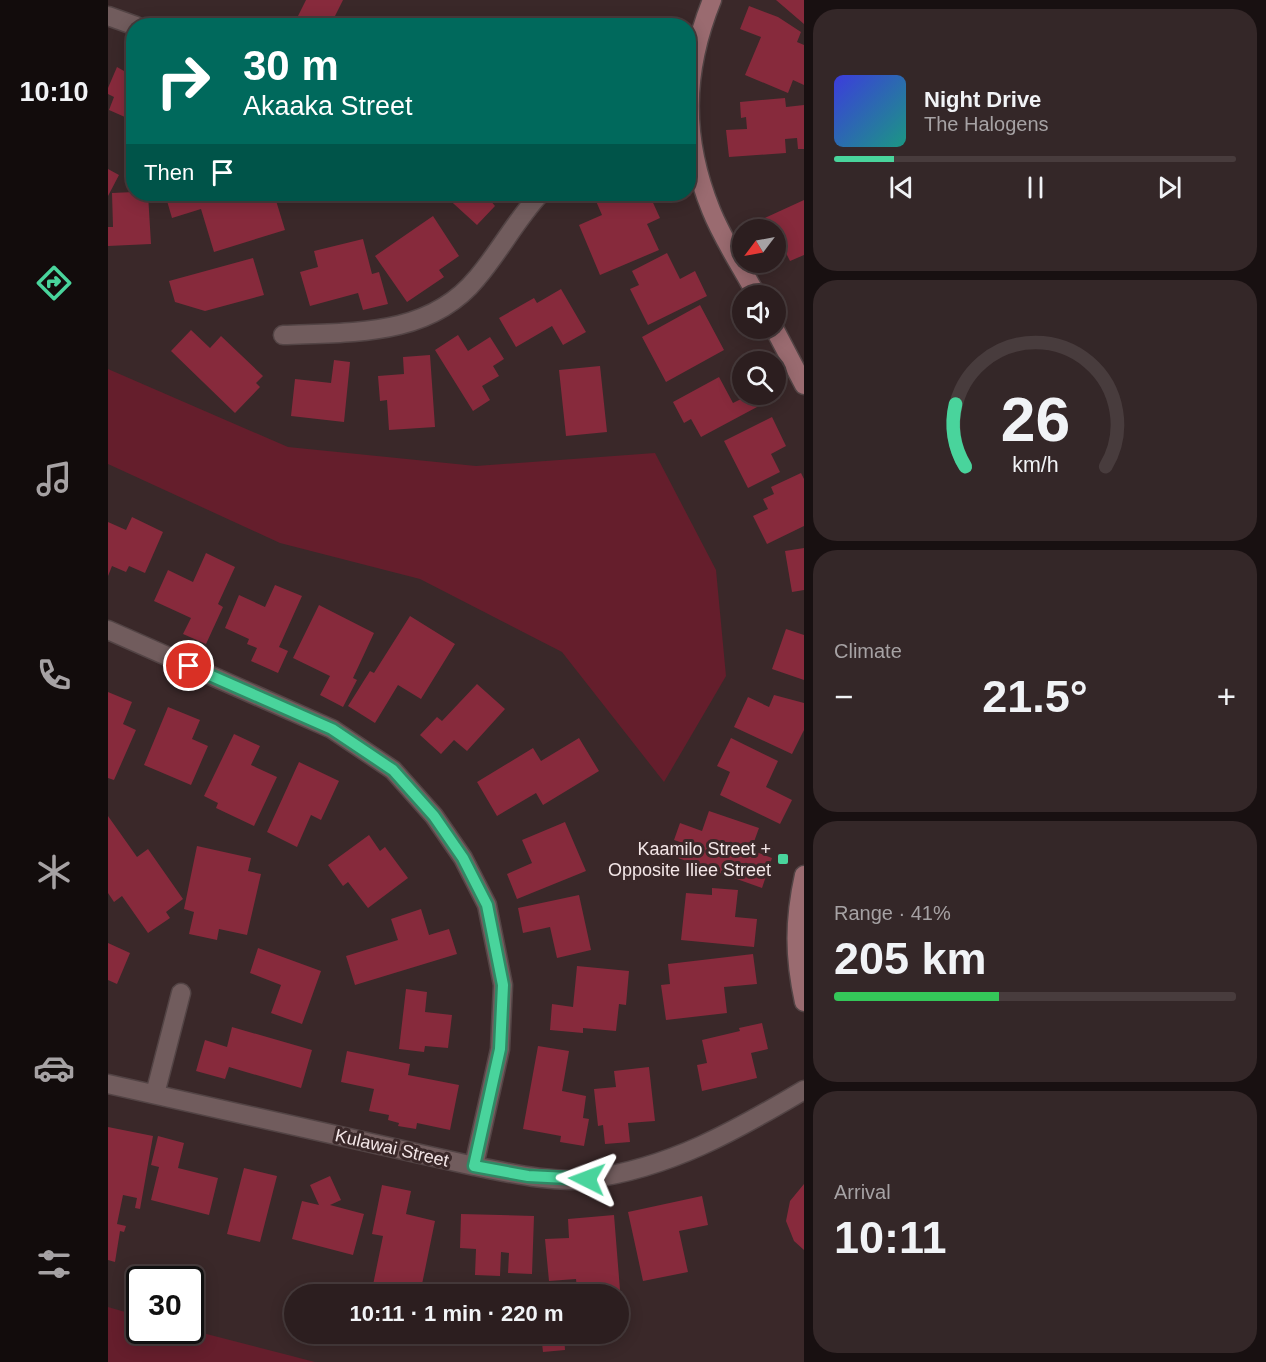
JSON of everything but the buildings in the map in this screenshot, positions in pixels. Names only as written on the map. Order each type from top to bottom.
[{"type":"street","points":[[696,48],[712,0]]},
{"type":"street","points":[[108,16],[126,22]]},
{"type":"street","points":[[696,162],[711,211],[751,285]]},
{"type":"street","points":[[283,335],[378,331],[417,322],[448,305],[476,279],[535,201]]},
{"type":"street","points":[[780,339],[804,385]]},
{"type":"street","points":[[108,630],[332,729],[393,770],[434,816],[463,858],[487,905],[503,985],[500,1049],[474,1166]]},
{"type":"street","points":[[804,875],[796,913],[797,969],[804,1002]]},
{"type":"street","points":[[155,1094],[181,993]]},
{"type":"street","name":"Kulawai Street","points":[[108,1084],[474,1166],[528,1176],[587,1179],[657,1164],[728,1135],[804,1090]]},
{"type":"shaded area","points":[[108,369],[288,447],[476,466],[655,453],[716,570],[726,676],[664,782],[562,652],[420,579],[280,543],[108,464]]},
{"type":"shaded area","points":[[108,1307],[126,1312],[126,1344],[204,1344],[204,1333],[315,1362],[108,1362]]},
{"type":"place","name":"Kaamilo Street + Opposite Iliee Street","points":[[783,859]]},
{"type":"route","points":[[189,666],[332,729],[393,770],[434,816],[463,858],[487,905],[503,985],[500,1049],[474,1166],[528,1176],[587,1179]]}]
